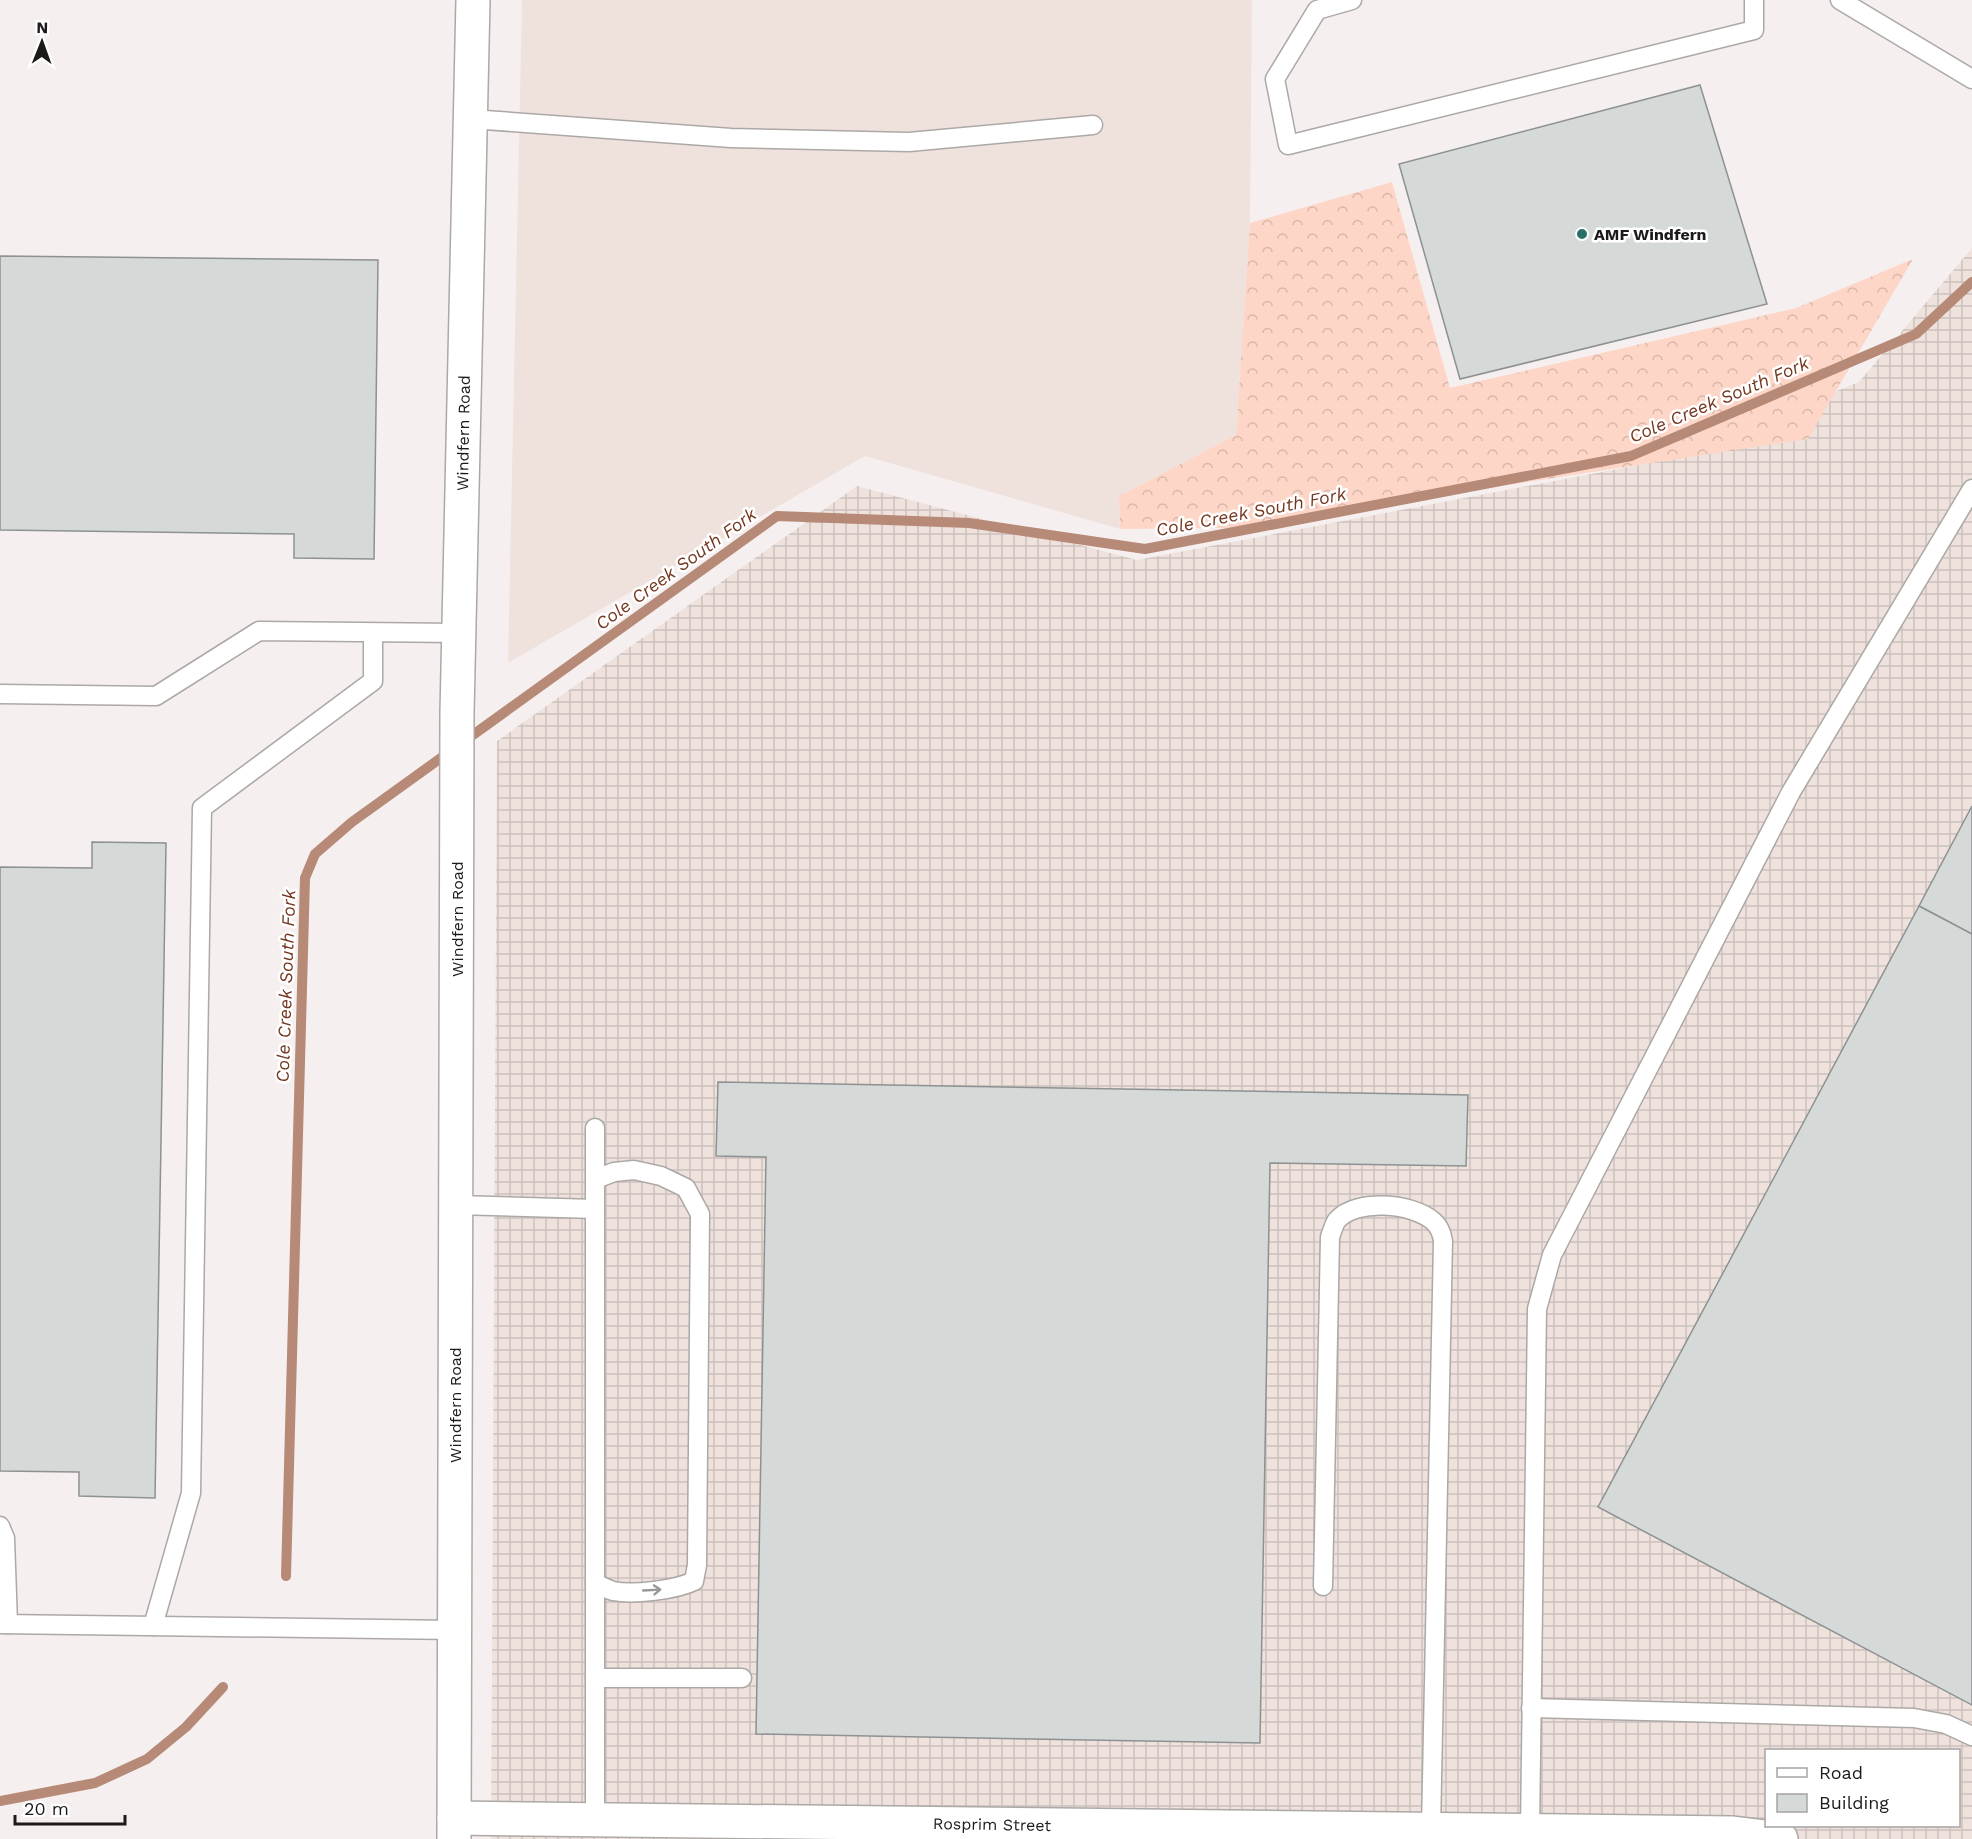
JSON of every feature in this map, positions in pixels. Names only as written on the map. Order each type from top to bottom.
[{"type":"street","name":"Windfern Road","points":[[454,1828],[457,713],[473,0]]},
{"type":"street","name":"Rosprim Street","points":[[454,1828],[595,1819],[971,1831],[1530,1830],[1733,1833],[1781,1839]]},
{"type":"lane","points":[[1352,0],[1317,10],[1275,79],[1288,145],[1754,30],[1754,0]]},
{"type":"lane","points":[[1840,0],[1972,79]]},
{"type":"lane","points":[[471,119],[731,138],[909,142],[1093,125]]},
{"type":"lane","points":[[1530,1830],[1537,1309],[1551,1255],[1791,792],[1972,489]]},
{"type":"lane","points":[[0,694],[156,696],[259,631],[459,633]]},
{"type":"lane","points":[[153,1626],[191,1493],[202,808],[373,681],[373,633]]},
{"type":"lane","points":[[595,1819],[596,1128]]},
{"type":"lane","points":[[596,1179],[614,1172],[634,1170],[661,1176],[686,1188],[700,1214],[697,1565],[694,1581],[670,1590],[623,1592],[611,1590],[596,1583]]},
{"type":"lane","points":[[456,1205],[595,1209]]},
{"type":"lane","points":[[1323,1586],[1330,1237],[1336,1220],[1353,1209],[1371,1205],[1403,1209],[1425,1215],[1435,1222],[1442,1233],[1443,1241],[1413,1832]]},
{"type":"lane","points":[[0,1526],[6,1538],[4,1624],[455,1630]]},
{"type":"lane","points":[[596,1678],[742,1678]]},
{"type":"lane","points":[[1531,1708],[1914,1718],[1946,1724],[1972,1736]]},
{"type":"shaded area","points":[[522,0],[1252,0],[1250,223],[1236,435],[1119,496],[1120,529],[865,456],[508,663]]},
{"type":"shaded area","points":[[1972,248],[1972,1839],[491,1839],[497,741],[857,486],[1137,560],[1665,460],[1859,382]]},
{"type":"green space","points":[[1392,182],[1450,388],[1796,308],[1913,259],[1808,439],[1227,528],[1120,529],[1119,496],[1236,435],[1250,223]]},
{"type":"building","name":"AMF Windfern","points":[[1700,85],[1767,304],[1460,379],[1399,164]]},
{"type":"building","points":[[0,256],[378,260],[374,559],[294,558],[294,534],[0,530]]},
{"type":"building","points":[[1972,806],[1972,934],[1919,906]]},
{"type":"building","points":[[92,842],[166,843],[155,1498],[79,1496],[79,1472],[0,1471],[0,867],[92,868]]},
{"type":"building","points":[[1919,906],[1972,934],[1972,1705],[1598,1507]]},
{"type":"building","points":[[718,1082],[1468,1095],[1466,1166],[1270,1163],[1260,1743],[756,1734],[766,1157],[716,1156]]},
{"type":"waterway","name":"Cole Creek South Fork","points":[[286,1576],[305,878],[315,854],[352,822],[777,516],[969,523],[1145,549],[1631,456],[1916,334],[1972,282]]},
{"type":"waterway","name":"Cole Creek South Fork","points":[[0,1801],[95,1783],[147,1759],[186,1727],[223,1687]]},
{"type":"place","name":"AMF Windfern","points":[[1582,234]]}]
